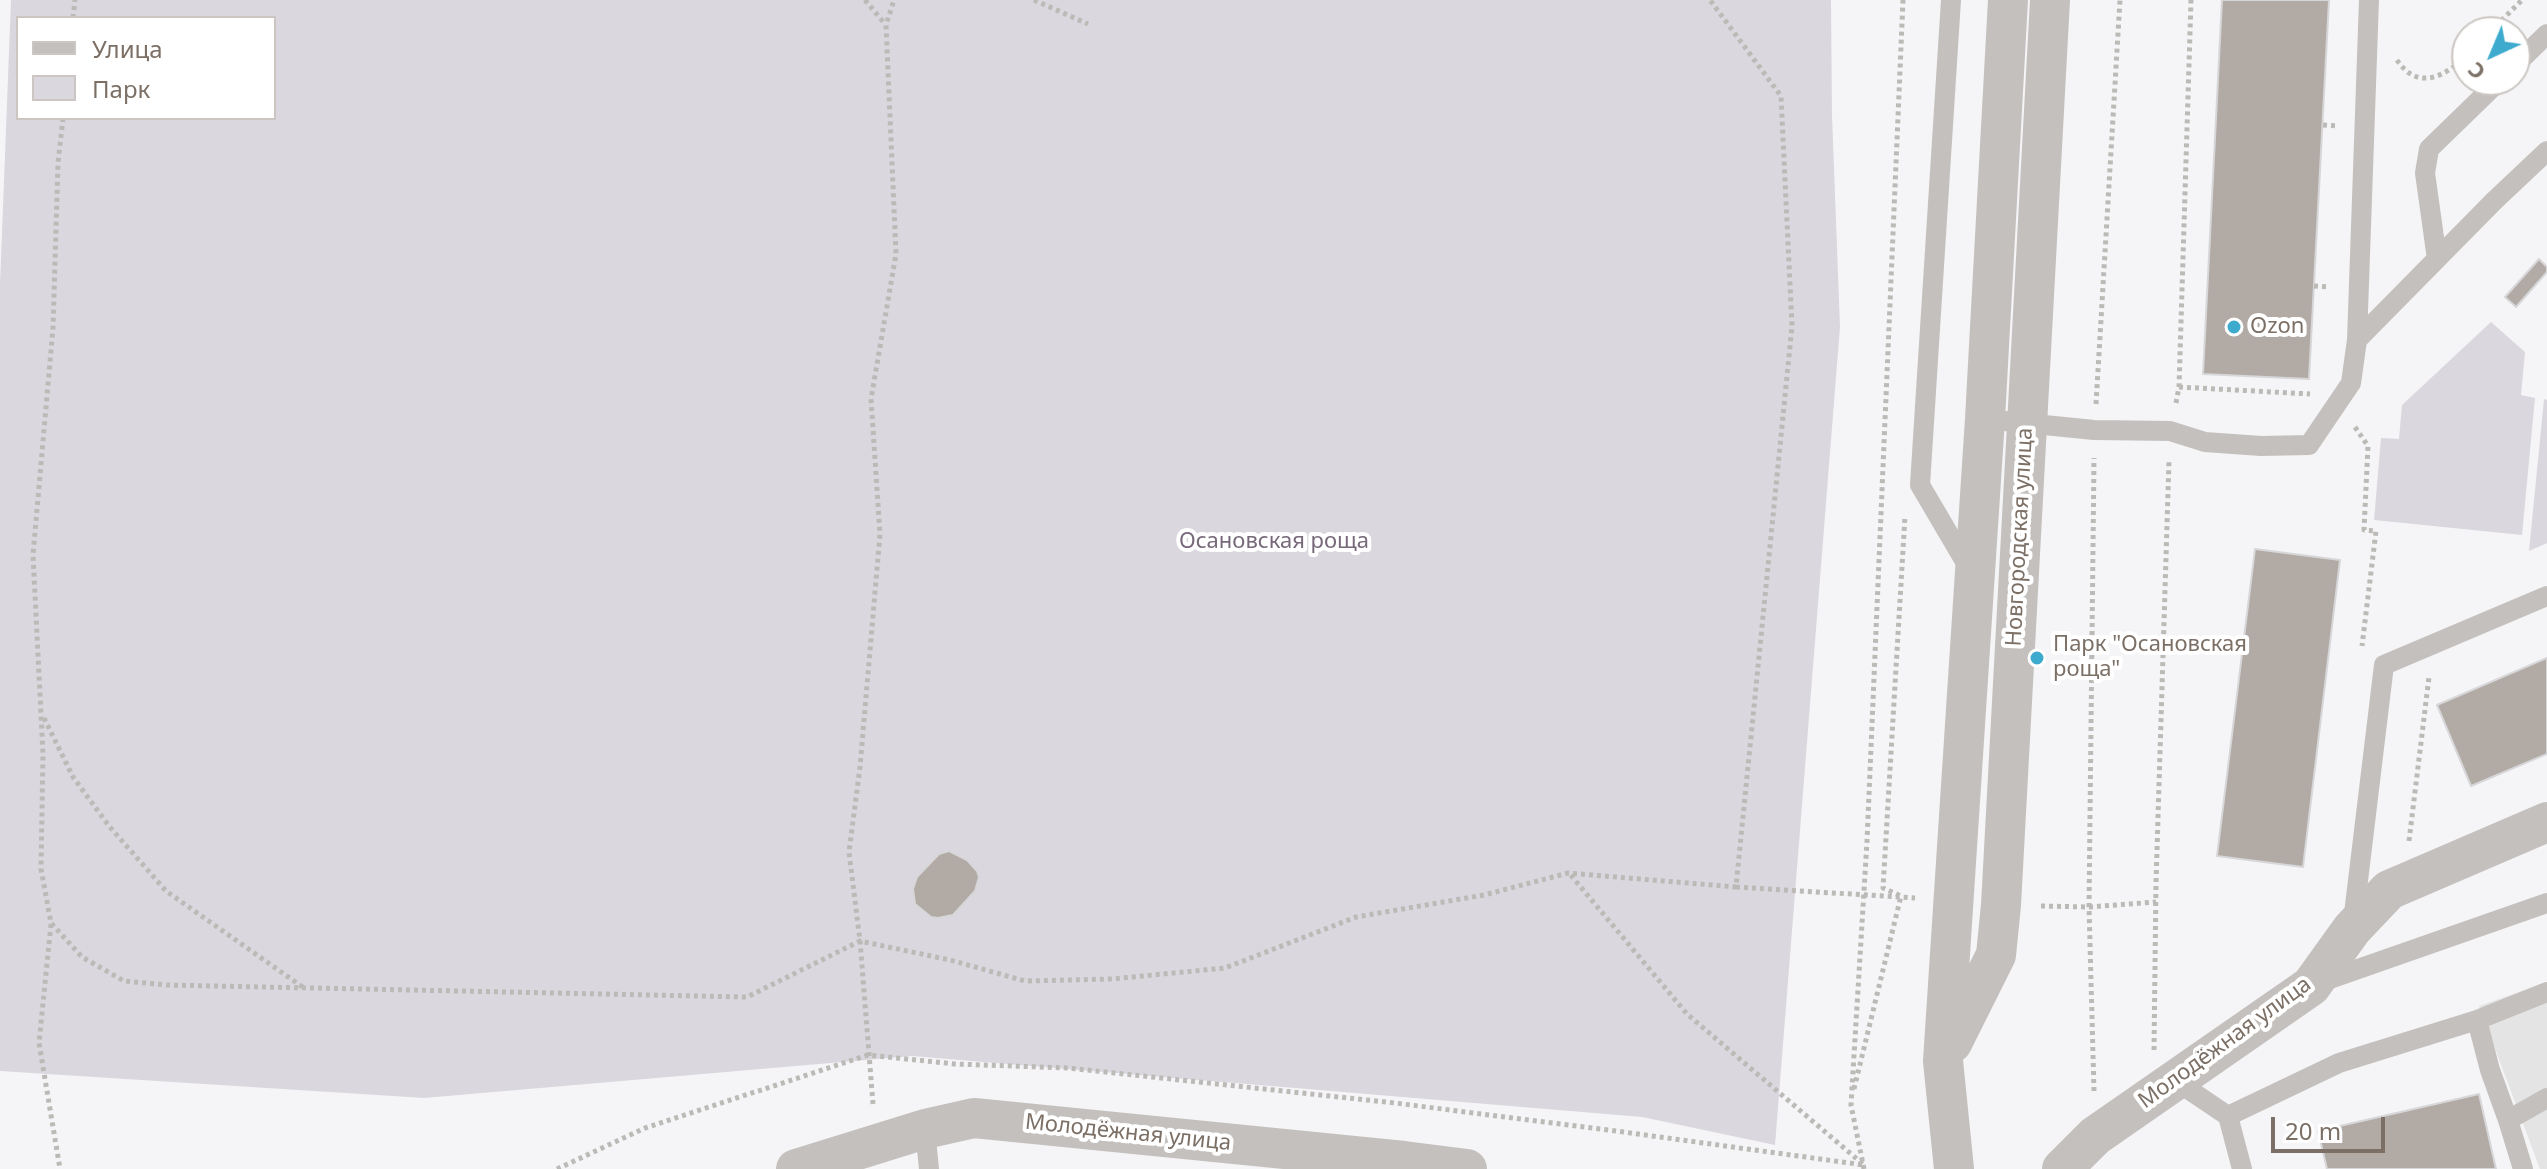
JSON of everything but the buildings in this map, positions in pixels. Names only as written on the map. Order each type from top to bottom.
[{"type":"street","name":"Новгородская улица","points":[[1954,1169],[1943,1061],[1985,419],[2008,0]]},
{"type":"street","name":"Новгородская улица","points":[[1943,1061],[1996,955],[2050,0]]},
{"type":"street","name":"Молодёжная улица","points":[[2062,1169],[2095,1136],[2311,986],[2352,929],[2389,890],[2547,822]]},
{"type":"street","name":"Молодёжная улица","points":[[796,1169],[876,1143],[974,1118],[1404,1165],[1467,1169]]},
{"type":"lane","points":[[1951,0],[1920,485],[1974,577]]},
{"type":"lane","points":[[1985,419],[2094,430],[2170,431],[2205,442],[2309,445],[2351,383],[2357,340],[2369,0]]},
{"type":"lane","points":[[2531,50],[2547,34]]},
{"type":"lane","points":[[2437,259],[2425,173],[2429,149],[2484,96]]},
{"type":"lane","points":[[2357,340],[2547,151]]},
{"type":"lane","points":[[2352,929],[2384,665],[2547,596]]},
{"type":"lane","points":[[2311,986],[2547,903]]},
{"type":"lane","points":[[2165,1088],[2228,1116],[2339,1063],[2477,1020],[2547,992]]},
{"type":"lane","points":[[2477,1020],[2523,1169]]},
{"type":"lane","points":[[2508,1120],[2547,1098]]},
{"type":"lane","points":[[2228,1116],[2242,1169]]},
{"type":"lane","points":[[925,1129],[929,1169]]},
{"type":"path","points":[[865,0],[886,25]]},
{"type":"path","points":[[876,1143],[860,941],[849,852],[860,767],[880,534],[871,399],[896,254],[886,25],[894,0]]},
{"type":"path","points":[[1034,0],[1088,24]]},
{"type":"path","points":[[1710,0],[1781,96],[1792,326],[1736,887]]},
{"type":"path","points":[[1864,1167],[1851,1105],[1868,826],[1903,0]]},
{"type":"path","points":[[2095,1136],[2089,907],[2094,430],[2120,0]]},
{"type":"path","points":[[2165,1088],[2156,883],[2170,431],[2179,387],[2191,0]]},
{"type":"path","points":[[2506,16],[2522,0]]},
{"type":"path","points":[[2396,56],[2411,75],[2428,78],[2446,74],[2451,69]]},
{"type":"path","points":[[60,1169],[39,1043],[51,923],[41,869],[43,754],[33,555],[53,328],[58,163],[63,120]]},
{"type":"path","points":[[2314,286],[2329,287],[2328,302]]},
{"type":"path","points":[[2179,387],[2320,395]]},
{"type":"path","points":[[1851,1105],[1901,896],[1883,888],[1905,507]]},
{"type":"path","points":[[2404,882],[2433,644]]},
{"type":"path","points":[[41,713],[73,777],[109,826],[166,891],[305,988]]},
{"type":"path","points":[[1568,873],[1687,1014],[1864,1167]]},
{"type":"path","points":[[51,923],[82,957],[124,981],[167,985],[747,997],[860,941],[950,960],[1025,981],[1112,979],[1225,968],[1356,917],[1484,895],[1568,873],[1736,887],[1862,893]]},
{"type":"path","points":[[557,1169],[645,1128],[868,1055],[955,1064],[1068,1068],[1379,1102],[1616,1131],[1864,1167]]},
{"type":"shaded area","points":[[2547,982],[2547,1169],[2540,1169],[2479,1006]]},
{"type":"green space","name":"Осановская роща","points":[[11,0],[1831,0],[1840,327],[1775,1145],[1642,1117],[912,1056],[424,1098],[0,1071],[0,284]]},
{"type":"green space","points":[[2491,322],[2525,352],[2521,395],[2535,398],[2522,535],[2374,520],[2381,438],[2399,439],[2402,405]]},
{"type":"green space","points":[[2544,399],[2547,400],[2547,543],[2529,551]]},
{"type":"place","name":"Ozon","points":[[2234,327]]},
{"type":"place","name":"Парк \"Осановская роща\"","points":[[2037,658]]}]
